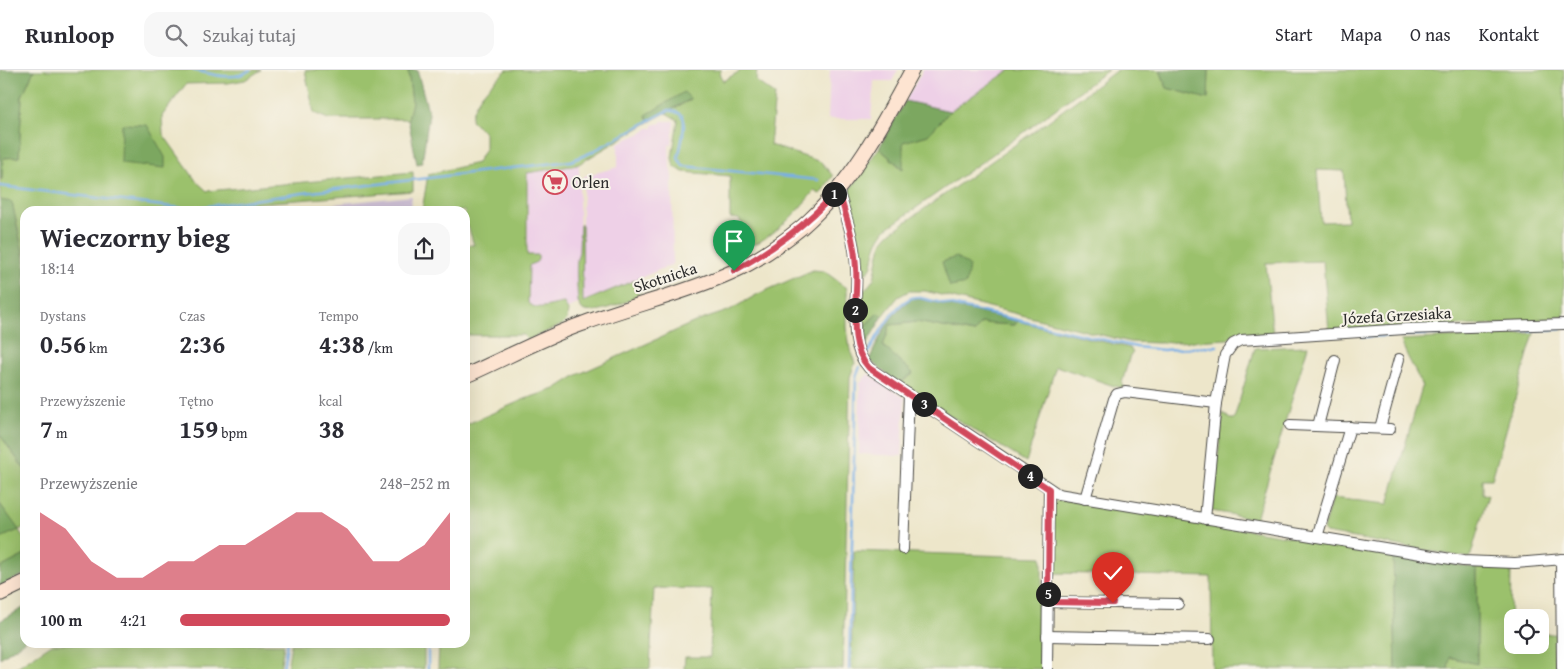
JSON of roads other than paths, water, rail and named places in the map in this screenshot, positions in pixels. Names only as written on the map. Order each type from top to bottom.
[{"type":"main road","name":"Skotnicka","points":[[470,374],[580,324],[708,282],[734,271],[758,257],[801,227],[838,190],[872,142],[912,70]]},
{"type":"main road","points":[[0,594],[20,584]]},
{"type":"street","points":[[838,190],[847,218],[856,268],[856,338],[862,360],[869,368],[1049,489],[1058,494],[1086,499],[1476,563],[1515,563],[1562,559],[1562,669]]},
{"type":"street","name":"Józefa Grzesiaka","points":[[1216,404],[1225,355],[1233,344],[1242,340],[1405,329],[1564,324]]},
{"type":"street","points":[[1290,425],[1385,429],[1399,359]]},
{"type":"street","points":[[1318,426],[1335,360]]},
{"type":"street","points":[[1086,499],[1117,394],[1125,392],[1216,404],[1205,519]]},
{"type":"street","points":[[903,549],[909,394]]},
{"type":"street","points":[[1317,537],[1350,427]]},
{"type":"street","points":[[1047,669],[1049,489]]},
{"type":"street","points":[[1048,602],[1178,604]]},
{"type":"street","points":[[1047,636],[1210,639]]},
{"type":"waterway","points":[[193,70],[230,76],[244,74],[250,70]]},
{"type":"waterway","points":[[210,206],[571,161],[590,153],[669,110],[679,113],[683,117],[683,131],[678,158],[683,166],[818,180]]},
{"type":"waterway","points":[[0,186],[163,206]]},
{"type":"waterway","points":[[865,358],[893,313],[908,300],[916,297],[1136,347],[1163,350],[1217,346]]},
{"type":"waterway","points":[[1362,337],[1561,329]]},
{"type":"waterway","points":[[849,669],[856,377],[860,367]]},
{"type":"waterway","points":[[283,669],[286,648]]},
{"type":"waterway","points":[[428,648],[428,669]]},
{"type":"place","name":"Orlen","points":[[555,182]]}]
